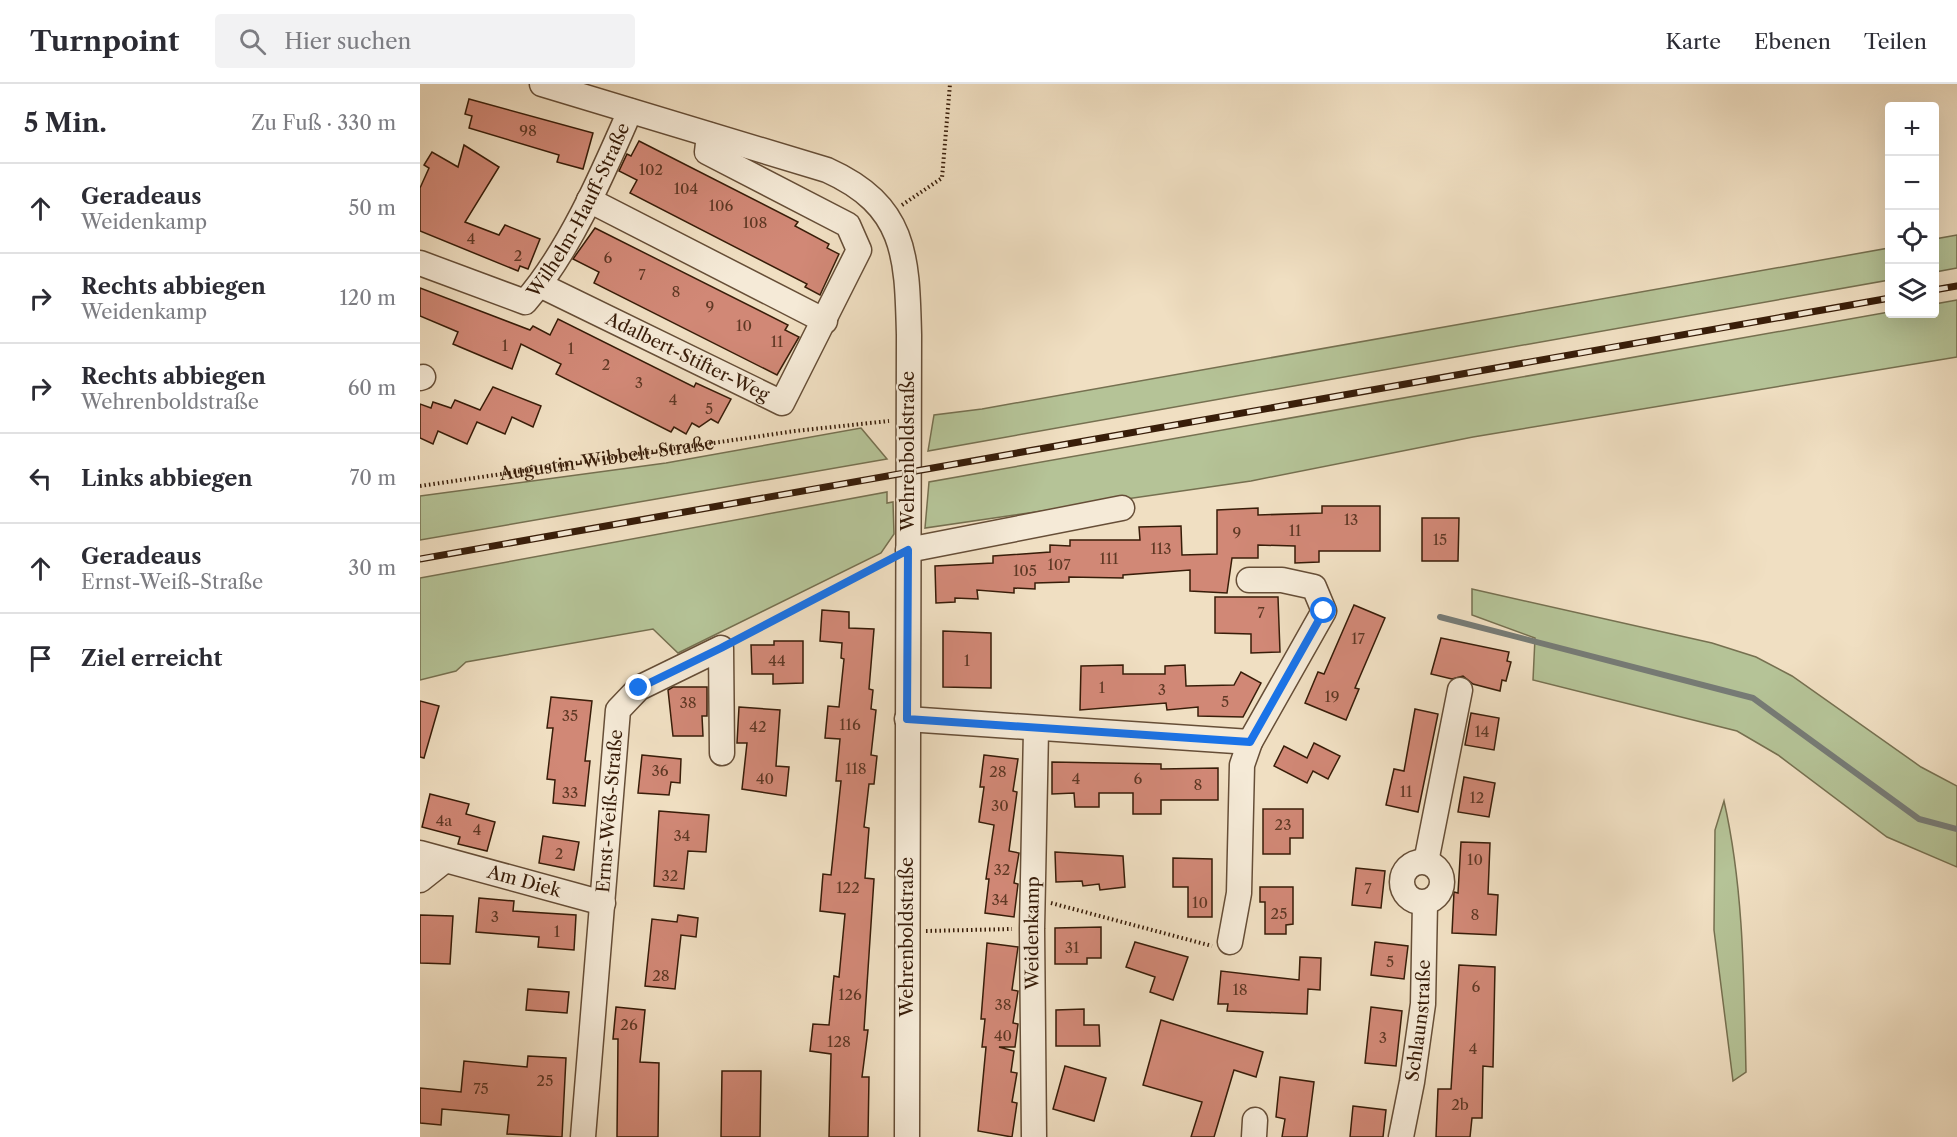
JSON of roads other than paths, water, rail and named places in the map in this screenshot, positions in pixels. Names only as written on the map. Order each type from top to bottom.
[{"type":"street","name":"Wehrenboldstraße","points":[[542,84],[807,164],[844,178],[860,188],[885,214],[896,230],[904,254],[907,277],[907,1137]]},
{"type":"street","name":"Wilhelm-Hauff-Straße","points":[[420,263],[525,302],[540,285],[589,200],[630,111]]},
{"type":"street","name":"Adalbert-Stifter-Weg","points":[[540,285],[782,403],[859,250],[848,225],[707,152],[709,135]]},
{"type":"street","points":[[589,200],[825,321]]},
{"type":"street","points":[[908,550],[1122,508]]},
{"type":"street","points":[[1230,942],[1239,893],[1242,765],[1250,742],[1324,611],[1314,587],[1282,580],[1249,580]]},
{"type":"street","name":"Ernst-Weiß-Straße","points":[[583,1137],[618,710],[639,688],[721,648],[722,753]]},
{"type":"street","name":"Schlaunstraße","points":[[1401,1137],[1412,1082],[1423,1004],[1425,903],[1437,897],[1443,884],[1439,870],[1426,862],[1460,690]]},
{"type":"street","points":[[907,719],[1036,730],[1250,742]]},
{"type":"street","name":"Weidenkamp","points":[[1034,1137],[1032,929],[1036,730]]},
{"type":"street","name":"Am Diek","points":[[420,853],[603,903]]},
{"type":"street","points":[[420,880],[444,861]]},
{"type":"waterway","points":[[1440,617],[1753,698],[1919,819],[1957,829]]},
{"type":"railway","points":[[1939,289],[1957,286]]},
{"type":"railway","points":[[420,559],[1885,299]]}]
